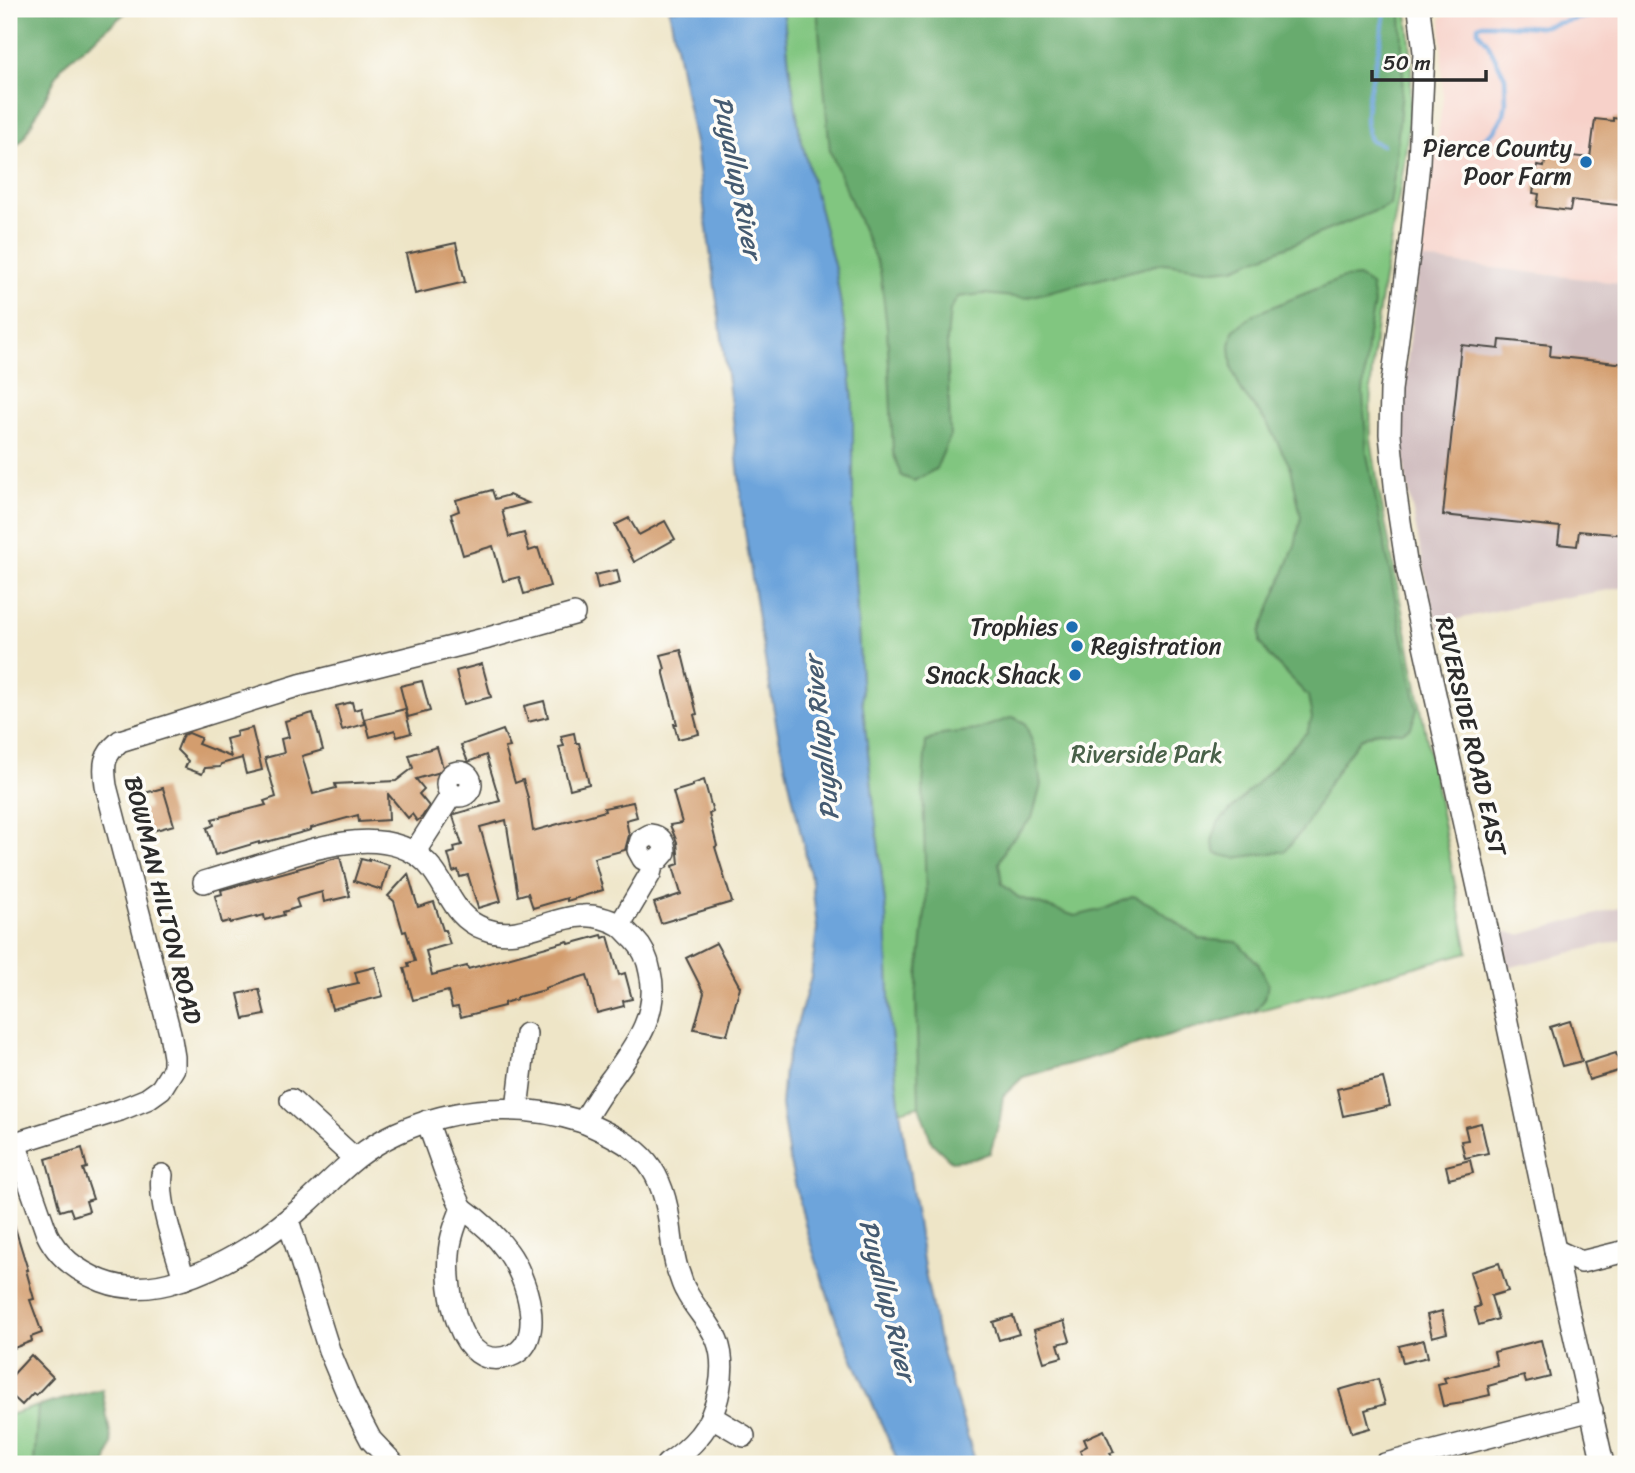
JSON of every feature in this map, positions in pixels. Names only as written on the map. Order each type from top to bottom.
[{"type":"street","name":"RIVERSIDE ROAD EAST","points":[[1419,9],[1424,52],[1419,163],[1391,390],[1390,434],[1396,495],[1407,568],[1603,1464]]},
{"type":"street","name":"BOWMAN HILTON ROAD","points":[[12,1144],[147,1099],[161,1089],[174,1068],[170,1033],[106,786],[104,762],[114,746],[120,741],[300,685],[574,614]]},
{"type":"street","points":[[414,853],[453,794]]},
{"type":"street","points":[[204,882],[336,844],[373,841],[396,845],[414,853],[434,872],[463,917],[485,929],[508,933],[586,915],[620,925],[638,943],[648,961],[652,1007],[632,1051],[583,1122]]},
{"type":"street","points":[[620,925],[650,874],[653,862]]},
{"type":"street","points":[[517,1109],[526,1034]]},
{"type":"street","points":[[291,1100],[354,1158]]},
{"type":"street","points":[[12,1144],[51,1244],[66,1260],[82,1272],[111,1285],[149,1288],[210,1270],[229,1260],[288,1220],[354,1158],[389,1137],[427,1121],[479,1111],[517,1109],[583,1122],[609,1134],[634,1147],[651,1166],[664,1191],[676,1264],[686,1292],[717,1341],[721,1360],[721,1378],[712,1417],[700,1436],[667,1464]]},
{"type":"street","points":[[427,1121],[461,1208],[479,1220],[504,1246],[516,1264],[525,1287],[530,1311],[530,1331],[528,1340],[512,1355],[489,1357],[469,1345],[462,1335],[450,1291],[448,1271],[451,1243],[461,1208]]},
{"type":"street","points":[[162,1175],[162,1200],[184,1279]]},
{"type":"street","points":[[288,1220],[329,1350],[349,1398],[371,1440],[394,1464]]},
{"type":"street","points":[[1555,1250],[1581,1262],[1626,1251]]},
{"type":"street","points":[[1385,1464],[1592,1409]]},
{"type":"street","points":[[712,1417],[744,1436]]},
{"type":"shaded area","points":[[1471,9],[1626,9],[1626,284],[1419,259],[1443,99],[1441,17]]},
{"type":"shaded area","points":[[1419,259],[1626,284],[1626,587],[1449,621],[1439,630],[1405,473],[1401,415]]},
{"type":"shaded area","points":[[1626,906],[1626,954],[1623,940],[1507,968],[1504,931],[1519,935]]},
{"type":"green space","points":[[9,9],[130,9],[62,66],[24,138],[9,153]]},
{"type":"green space","name":"Riverside Park","points":[[783,9],[1406,9],[1410,43],[1410,111],[1402,178],[1375,338],[1370,399],[1371,438],[1468,952],[900,1111],[890,1024],[886,913],[862,699],[853,542],[853,402],[847,342],[835,269],[800,135]]},
{"type":"green space","points":[[817,9],[1401,9],[1403,78],[1390,205],[1234,268],[1215,270],[1164,263],[1024,298],[983,294],[958,297],[950,310],[947,340],[950,436],[936,469],[914,481],[901,476],[893,452],[887,328],[880,270],[830,151]]},
{"type":"green space","points":[[1359,277],[1371,285],[1374,304],[1368,335],[1363,394],[1367,454],[1417,710],[1411,727],[1402,732],[1378,731],[1360,739],[1325,790],[1305,827],[1285,851],[1235,858],[1216,854],[1212,841],[1218,823],[1307,732],[1312,718],[1308,696],[1260,643],[1260,632],[1295,546],[1301,517],[1291,468],[1267,423],[1242,392],[1232,369],[1230,346],[1233,331],[1252,315],[1343,278]]},
{"type":"green space","points":[[1013,717],[1025,723],[1036,752],[1041,785],[1032,818],[1007,845],[999,863],[1002,884],[1018,897],[1075,916],[1104,909],[1134,896],[1154,906],[1200,939],[1237,942],[1258,963],[1268,984],[1265,999],[1254,1012],[1023,1077],[1003,1096],[1000,1120],[990,1153],[974,1159],[951,1161],[932,1143],[919,1106],[916,996],[926,903],[923,785],[926,742],[942,734],[976,730]]},
{"type":"green space","points":[[102,1389],[112,1444],[106,1464],[34,1464],[38,1406]]},
{"type":"green space","points":[[38,1406],[34,1464],[9,1464],[9,1415]]},
{"type":"water","name":"Puyallup River","points":[[669,9],[783,9],[800,135],[835,269],[847,342],[853,402],[853,542],[862,699],[886,913],[890,1024],[900,1111],[924,1267],[939,1342],[976,1464],[899,1464],[837,1323],[808,1236],[789,1159],[781,1105],[784,1069],[811,977],[817,928],[812,883],[777,728],[758,619],[696,148]]},
{"type":"building","name":"Pierce County Poor Farm","points":[[1613,118],[1626,120],[1626,206],[1572,200],[1570,211],[1537,207],[1539,194],[1533,193],[1537,166],[1544,167],[1546,155],[1590,158],[1595,119],[1613,121]]},
{"type":"building","points":[[456,243],[465,282],[415,294],[406,254]]},
{"type":"building","points":[[1500,340],[1551,345],[1550,356],[1626,364],[1626,535],[1579,531],[1577,546],[1558,544],[1560,527],[1443,515],[1461,345],[1499,349]]},
{"type":"building","points":[[492,490],[495,499],[509,495],[528,503],[502,510],[509,537],[524,533],[529,551],[538,548],[550,586],[524,594],[519,577],[503,581],[493,546],[463,555],[451,514],[459,511],[456,500]]},
{"type":"building","points":[[629,518],[639,535],[665,521],[675,539],[634,562],[615,525]]},
{"type":"building","points":[[617,570],[620,583],[598,589],[595,575]]},
{"type":"building","points":[[681,650],[697,714],[694,715],[699,734],[678,739],[661,655]]},
{"type":"building","points":[[482,664],[491,697],[464,704],[456,671]]},
{"type":"building","points":[[422,681],[430,711],[408,717],[400,686]]},
{"type":"building","points":[[544,701],[548,717],[528,722],[524,706]]},
{"type":"building","points":[[352,702],[354,710],[361,708],[365,724],[342,730],[336,706]]},
{"type":"building","points":[[405,709],[411,733],[397,737],[395,730],[370,737],[365,719]]},
{"type":"building","points":[[313,713],[323,750],[302,756],[313,794],[336,788],[335,784],[396,781],[413,768],[409,755],[437,747],[444,771],[416,779],[424,789],[419,794],[429,806],[422,817],[417,821],[412,814],[408,818],[388,794],[389,820],[359,822],[358,815],[215,855],[207,828],[214,825],[212,819],[266,805],[264,801],[276,797],[265,758],[284,753],[281,739],[289,737],[285,721]]},
{"type":"building","points":[[252,728],[262,770],[246,774],[242,758],[221,764],[220,767],[205,768],[202,774],[185,768],[188,761],[177,750],[183,735],[189,733],[201,738],[198,744],[231,757],[226,739],[237,736],[236,732]]},
{"type":"building","points":[[503,730],[510,747],[505,748],[515,783],[523,780],[533,831],[605,811],[604,808],[633,802],[637,817],[626,820],[629,835],[625,850],[594,858],[603,890],[533,908],[528,893],[518,896],[506,820],[480,827],[501,901],[478,908],[468,875],[460,877],[458,870],[453,872],[448,854],[455,852],[454,847],[462,845],[453,816],[500,801],[486,755],[468,762],[461,745]]},
{"type":"building","points":[[574,733],[589,784],[570,789],[559,747],[564,746],[561,736]]},
{"type":"building","points":[[704,780],[713,812],[709,814],[717,846],[715,847],[732,902],[661,923],[654,903],[681,894],[673,866],[679,864],[677,842],[670,825],[682,823],[673,792]]},
{"type":"building","points":[[163,788],[174,825],[145,833],[138,811],[149,808],[145,793]]},
{"type":"building","points":[[340,857],[350,896],[324,902],[322,892],[296,899],[299,907],[283,912],[284,915],[265,920],[264,915],[222,923],[215,896],[222,894],[221,890]]},
{"type":"building","points":[[361,859],[389,865],[382,890],[354,881]]},
{"type":"building","points":[[408,874],[418,907],[434,902],[450,944],[426,951],[432,975],[467,966],[468,969],[568,941],[569,944],[602,935],[603,938],[608,936],[619,975],[625,973],[632,999],[623,1001],[624,1006],[597,1013],[587,975],[517,997],[504,1003],[504,1006],[461,1017],[458,1007],[452,1008],[448,991],[413,1000],[404,968],[415,961],[394,901],[388,896]]},
{"type":"building","points":[[716,943],[740,987],[727,1035],[694,1029],[704,993],[686,958]]},
{"type":"building","points":[[375,967],[383,996],[332,1009],[327,990],[358,983],[355,972]]},
{"type":"building","points":[[259,989],[265,1015],[244,1019],[238,994]]},
{"type":"building","points":[[1570,1021],[1582,1061],[1562,1066],[1550,1027]]},
{"type":"building","points":[[1616,1053],[1621,1070],[1589,1080],[1584,1063]]},
{"type":"building","points":[[1383,1078],[1390,1106],[1343,1116],[1337,1089]]},
{"type":"building","points":[[1481,1123],[1488,1153],[1465,1158],[1461,1141],[1468,1140],[1465,1127]]},
{"type":"building","points":[[82,1148],[87,1168],[83,1169],[93,1199],[86,1201],[89,1211],[73,1216],[70,1208],[60,1211],[46,1159]]},
{"type":"building","points":[[1470,1160],[1473,1173],[1449,1179],[1446,1166]]},
{"type":"building","points":[[9,1218],[12,1218],[28,1270],[34,1299],[30,1300],[42,1333],[31,1337],[32,1341],[9,1350]]},
{"type":"building","points":[[1499,1263],[1508,1291],[1491,1296],[1498,1319],[1479,1325],[1474,1308],[1480,1306],[1470,1272]]},
{"type":"building","points":[[1442,1311],[1447,1333],[1432,1337],[1427,1315]]},
{"type":"building","points":[[1013,1316],[1019,1334],[999,1340],[993,1322]]},
{"type":"building","points":[[1064,1321],[1070,1341],[1058,1344],[1062,1357],[1044,1362],[1034,1330]]},
{"type":"building","points":[[1424,1340],[1428,1357],[1403,1363],[1399,1346]]},
{"type":"building","points":[[1541,1340],[1550,1377],[1526,1383],[1524,1376],[1488,1386],[1490,1395],[1443,1406],[1438,1385],[1446,1383],[1444,1378],[1497,1365],[1494,1352]]},
{"type":"building","points":[[31,1355],[53,1377],[22,1405],[9,1393],[9,1379]]},
{"type":"building","points":[[1378,1379],[1385,1404],[1365,1410],[1370,1428],[1352,1433],[1339,1390]]},
{"type":"building","points":[[1104,1430],[1114,1452],[1110,1453],[1115,1464],[1087,1464],[1080,1450],[1087,1446],[1084,1439]]},
{"type":"waterway","points":[[1382,145],[1370,140],[1366,118],[1368,94],[1385,9]]},
{"type":"waterway","points":[[1448,146],[1465,146],[1483,139],[1495,130],[1504,114],[1505,77],[1487,42],[1478,31],[1478,26],[1491,24],[1540,27],[1621,9]]},
{"type":"place","name":"Pierce County Poor Farm","points":[[1586,162]]},
{"type":"place","name":"Trophies","points":[[1072,627]]},
{"type":"place","name":"Registration","points":[[1077,646]]},
{"type":"place","name":"Snack Shack","points":[[1075,675]]}]
